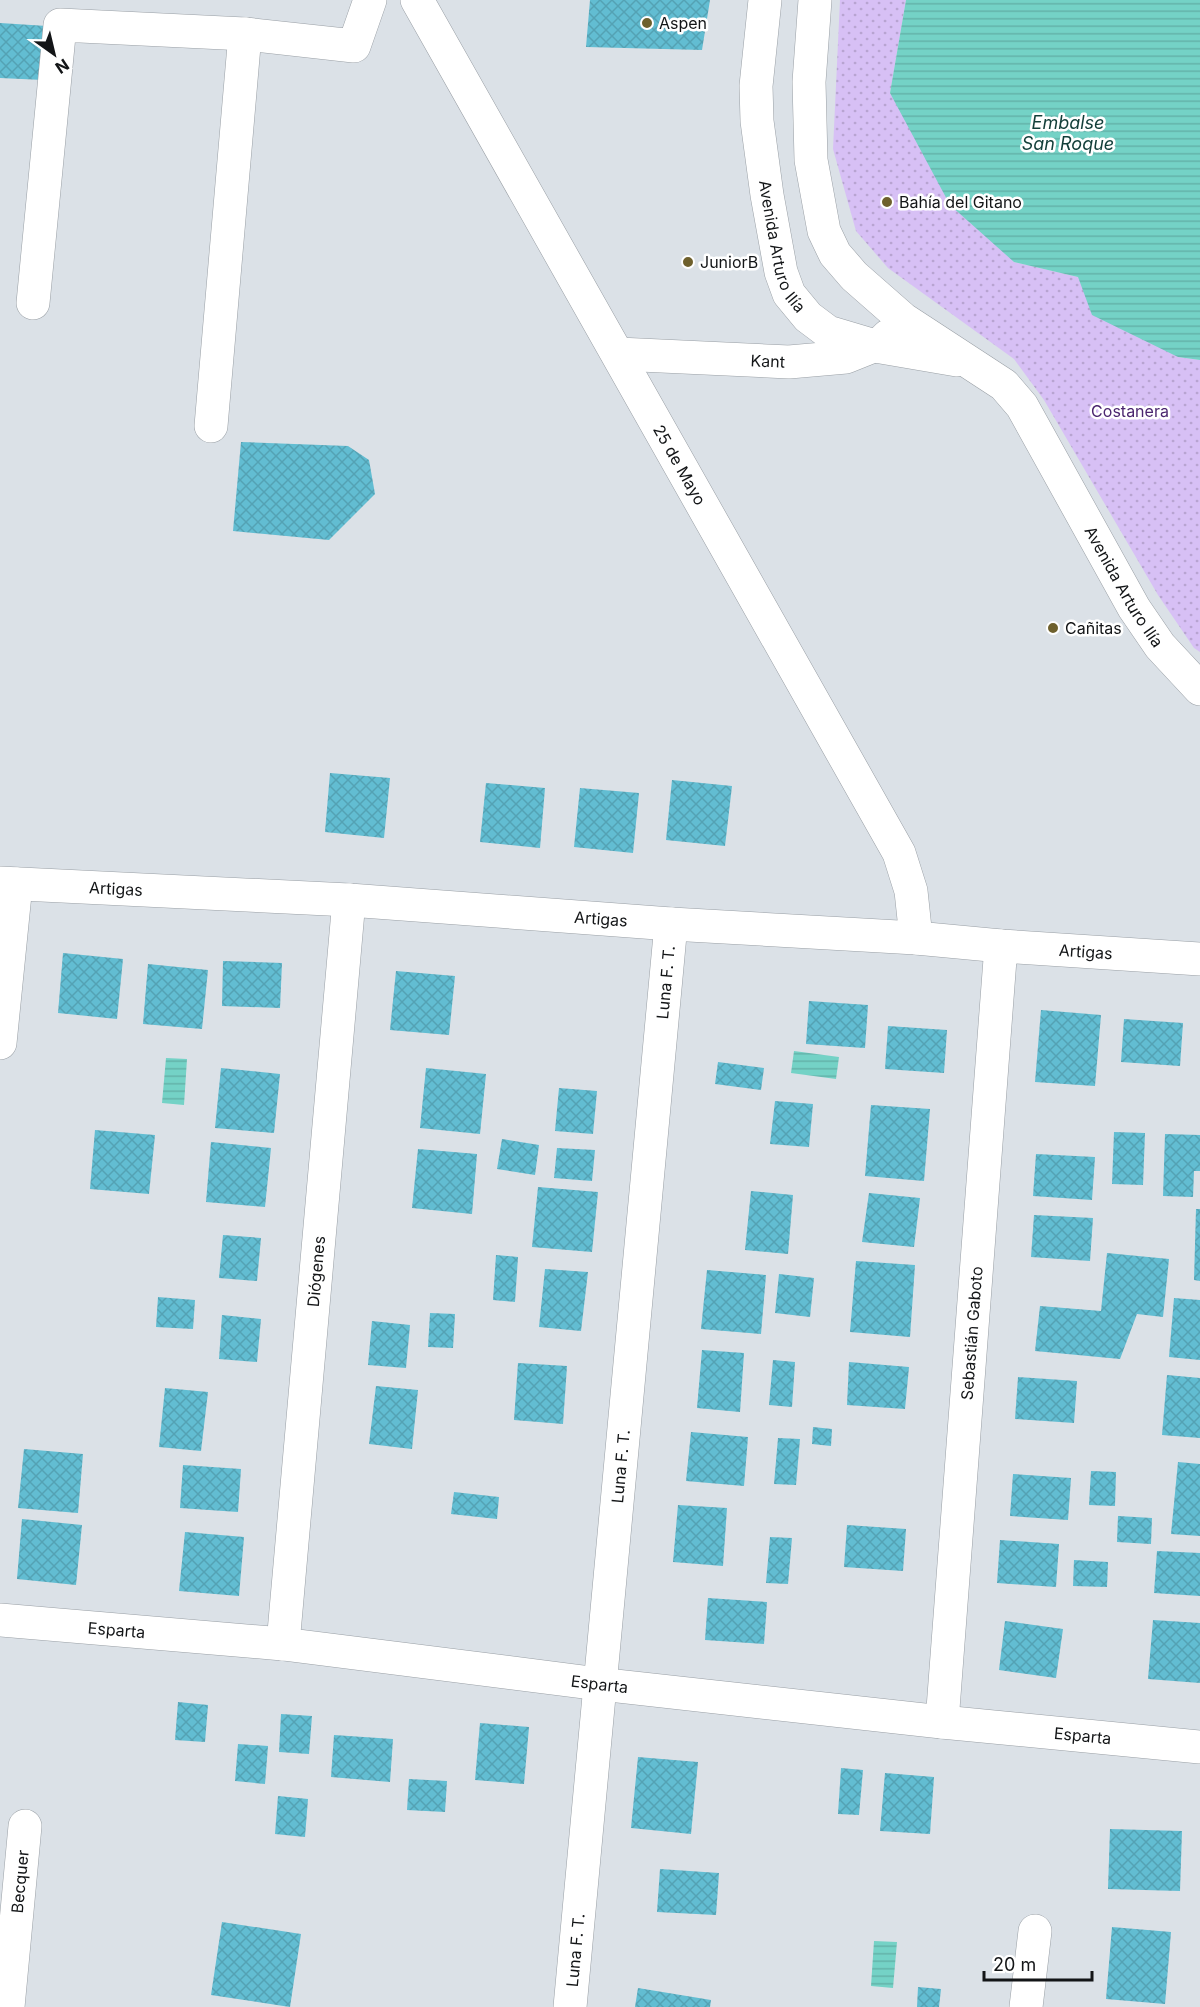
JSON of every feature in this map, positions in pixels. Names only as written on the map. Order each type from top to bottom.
[{"type":"street","points":[[33,303],[60,25],[244,34],[354,46],[370,0]]},
{"type":"street","name":"25 de Mayo","points":[[417,0],[899,853],[911,891],[916,938]]},
{"type":"street","name":"Avenida Arturo Ilía","points":[[765,0],[756,86],[757,122],[761,162],[781,272],[789,294],[808,318],[828,332],[875,346],[974,363]]},
{"type":"street","name":"Avenida Arturo Ilía","points":[[815,0],[809,82],[811,160],[824,231],[835,254],[854,276],[903,318],[1004,385],[1022,406],[1134,608],[1160,646],[1195,681]]},
{"type":"street","points":[[211,426],[244,34]]},
{"type":"street","name":"Kant","points":[[618,354],[789,362],[846,357],[881,343],[903,318]]},
{"type":"street","points":[[0,1043],[8,884]]},
{"type":"street","name":"Artigas","points":[[8,884],[350,900],[1200,959]]},
{"type":"street","name":"Diógenes","points":[[283,1644],[350,900]]},
{"type":"street","name":"Luna F. T.","points":[[570,2007],[671,924]]},
{"type":"street","name":"Sebastián Gaboto","points":[[942,1722],[1001,946]]},
{"type":"street","name":"Esparta","points":[[0,1620],[283,1644],[599,1684],[942,1722],[1200,1747]]},
{"type":"street","name":"Becquer","points":[[8,2007],[25,1826]]},
{"type":"street","points":[[1026,2007],[1035,1931]]},
{"type":"green space","name":"Costanera","points":[[840,0],[906,0],[890,93],[1014,262],[1078,277],[1178,357],[1200,360],[1200,652],[1194,648],[1158,595],[1044,400],[1014,359],[888,268],[856,231],[833,149]]},
{"type":"water","name":"Embalse San Roque","points":[[906,0],[1200,0],[1200,360],[1178,357],[1092,315],[1078,277],[1014,262],[950,205],[890,93]]},
{"type":"water","points":[[794,1051],[839,1057],[836,1079],[791,1073]]},
{"type":"water","points":[[166,1058],[187,1059],[184,1105],[162,1103]]},
{"type":"water","points":[[874,1941],[897,1942],[893,1988],[871,1986]]},
{"type":"building","name":"Aspen","points":[[590,0],[710,0],[702,50],[586,47]]},
{"type":"building","points":[[0,23],[47,26],[43,80],[0,78]]},
{"type":"building","points":[[241,442],[348,446],[369,460],[375,494],[329,540],[233,531]]},
{"type":"building","points":[[330,773],[390,778],[384,838],[325,832]]},
{"type":"building","points":[[672,780],[732,786],[725,846],[666,840]]},
{"type":"building","points":[[486,783],[545,788],[540,848],[480,842]]},
{"type":"building","points":[[580,788],[639,793],[633,853],[574,847]]},
{"type":"building","points":[[63,953],[123,959],[117,1019],[58,1013]]},
{"type":"building","points":[[223,961],[282,963],[280,1008],[222,1006]]},
{"type":"building","points":[[148,964],[208,970],[202,1029],[143,1024]]},
{"type":"building","points":[[396,971],[455,976],[449,1035],[390,1030]]},
{"type":"building","points":[[809,1001],[868,1005],[865,1048],[806,1044]]},
{"type":"building","points":[[1041,1010],[1101,1015],[1095,1086],[1035,1082]]},
{"type":"building","points":[[1124,1019],[1183,1023],[1180,1066],[1121,1062]]},
{"type":"building","points":[[888,1026],[947,1030],[944,1073],[885,1069]]},
{"type":"building","points":[[718,1062],[764,1068],[761,1090],[715,1084]]},
{"type":"building","points":[[221,1068],[280,1074],[274,1133],[215,1128]]},
{"type":"building","points":[[426,1068],[486,1074],[480,1134],[420,1128]]},
{"type":"building","points":[[559,1088],[597,1091],[593,1134],[555,1131]]},
{"type":"building","points":[[775,1101],[813,1104],[809,1147],[770,1144]]},
{"type":"building","points":[[871,1105],[930,1109],[924,1181],[865,1176]]},
{"type":"building","points":[[95,1130],[155,1135],[149,1194],[90,1189]]},
{"type":"building","points":[[1114,1132],[1145,1133],[1143,1185],[1112,1184]]},
{"type":"building","points":[[1165,1134],[1200,1135],[1200,1171],[1194,1171],[1193,1197],[1163,1196]]},
{"type":"building","points":[[502,1139],[539,1145],[535,1175],[497,1169]]},
{"type":"building","points":[[211,1142],[271,1148],[265,1207],[206,1202]]},
{"type":"building","points":[[557,1148],[595,1150],[592,1181],[554,1178]]},
{"type":"building","points":[[418,1149],[477,1154],[472,1214],[412,1208]]},
{"type":"building","points":[[1036,1154],[1095,1157],[1092,1200],[1033,1196]]},
{"type":"building","points":[[538,1187],[598,1192],[592,1252],[532,1247]]},
{"type":"building","points":[[751,1191],[793,1195],[788,1254],[745,1250]]},
{"type":"building","points":[[869,1193],[920,1198],[914,1247],[862,1242]]},
{"type":"building","points":[[1196,1209],[1200,1209],[1200,1281],[1194,1280]]},
{"type":"building","points":[[1034,1215],[1093,1218],[1090,1261],[1031,1257]]},
{"type":"building","points":[[223,1235],[261,1238],[257,1281],[219,1278]]},
{"type":"building","points":[[1107,1253],[1169,1259],[1163,1317],[1137,1314],[1120,1359],[1035,1351],[1040,1306],[1101,1311]]},
{"type":"building","points":[[496,1255],[518,1257],[515,1302],[493,1300]]},
{"type":"building","points":[[856,1261],[915,1265],[910,1337],[850,1332]]},
{"type":"building","points":[[545,1269],[588,1272],[581,1331],[539,1327]]},
{"type":"building","points":[[707,1270],[766,1275],[761,1334],[701,1329]]},
{"type":"building","points":[[779,1274],[814,1278],[810,1317],[775,1313]]},
{"type":"building","points":[[158,1297],[195,1300],[193,1329],[156,1327]]},
{"type":"building","points":[[1174,1298],[1200,1300],[1200,1360],[1169,1357]]},
{"type":"building","points":[[430,1313],[455,1314],[453,1348],[428,1347]]},
{"type":"building","points":[[222,1315],[261,1319],[257,1362],[219,1359]]},
{"type":"building","points":[[372,1321],[410,1325],[406,1368],[368,1365]]},
{"type":"building","points":[[702,1350],[744,1353],[740,1412],[697,1408]]},
{"type":"building","points":[[773,1360],[795,1362],[792,1407],[769,1405]]},
{"type":"building","points":[[849,1362],[909,1367],[905,1409],[847,1405]]},
{"type":"building","points":[[518,1363],[567,1366],[563,1424],[514,1420]]},
{"type":"building","points":[[1167,1375],[1200,1378],[1200,1438],[1162,1435]]},
{"type":"building","points":[[1018,1377],[1077,1381],[1074,1423],[1015,1419]]},
{"type":"building","points":[[376,1386],[418,1390],[412,1449],[369,1444]]},
{"type":"building","points":[[165,1388],[208,1392],[201,1451],[159,1447]]},
{"type":"building","points":[[813,1427],[832,1429],[831,1446],[812,1444]]},
{"type":"building","points":[[691,1432],[748,1437],[744,1486],[686,1481]]},
{"type":"building","points":[[778,1438],[800,1439],[796,1485],[774,1484]]},
{"type":"building","points":[[24,1449],[83,1454],[78,1513],[18,1508]]},
{"type":"building","points":[[1178,1462],[1200,1464],[1200,1536],[1171,1534]]},
{"type":"building","points":[[183,1465],[241,1469],[238,1512],[180,1508]]},
{"type":"building","points":[[1091,1471],[1116,1472],[1115,1506],[1089,1505]]},
{"type":"building","points":[[1013,1474],[1071,1478],[1068,1520],[1010,1516]]},
{"type":"building","points":[[454,1492],[499,1497],[497,1519],[451,1514]]},
{"type":"building","points":[[678,1505],[727,1508],[723,1566],[673,1562]]},
{"type":"building","points":[[1118,1516],[1152,1518],[1151,1544],[1117,1542]]},
{"type":"building","points":[[22,1519],[82,1525],[76,1585],[17,1579]]},
{"type":"building","points":[[847,1525],[906,1529],[903,1571],[844,1567]]},
{"type":"building","points":[[185,1532],[244,1537],[239,1596],[179,1591]]},
{"type":"building","points":[[770,1537],[792,1538],[788,1584],[766,1583]]},
{"type":"building","points":[[1000,1540],[1059,1544],[1056,1587],[997,1583]]},
{"type":"building","points":[[1157,1551],[1200,1553],[1200,1596],[1154,1593]]},
{"type":"building","points":[[1074,1560],[1108,1562],[1107,1587],[1073,1586]]},
{"type":"building","points":[[708,1598],[767,1602],[764,1644],[705,1640]]},
{"type":"building","points":[[1153,1620],[1200,1623],[1200,1683],[1148,1679]]},
{"type":"building","points":[[1005,1621],[1063,1629],[1056,1678],[999,1670]]},
{"type":"building","points":[[178,1702],[208,1705],[205,1742],[175,1740]]},
{"type":"building","points":[[281,1714],[312,1716],[309,1754],[279,1752]]},
{"type":"building","points":[[480,1723],[529,1727],[524,1784],[475,1780]]},
{"type":"building","points":[[334,1735],[393,1739],[390,1782],[331,1777]]},
{"type":"building","points":[[238,1744],[268,1746],[265,1784],[235,1781]]},
{"type":"building","points":[[638,1757],[698,1762],[691,1834],[631,1828]]},
{"type":"building","points":[[841,1768],[863,1770],[859,1815],[838,1814]]},
{"type":"building","points":[[885,1773],[934,1777],[930,1834],[880,1831]]},
{"type":"building","points":[[409,1779],[447,1781],[445,1812],[407,1810]]},
{"type":"building","points":[[278,1796],[308,1799],[305,1837],[275,1834]]},
{"type":"building","points":[[1110,1829],[1182,1831],[1180,1891],[1108,1889]]},
{"type":"building","points":[[660,1869],[719,1873],[716,1915],[657,1912]]},
{"type":"building","points":[[222,1922],[301,1934],[290,2007],[211,1995]]},
{"type":"building","points":[[1112,1927],[1171,1932],[1165,2004],[1106,1999]]},
{"type":"building","points":[[918,1987],[941,1989],[939,2007],[917,2007]]},
{"type":"building","points":[[638,1988],[711,2000],[710,2007],[635,2007]]},
{"type":"place","name":"Aspen","points":[[647,23]]},
{"type":"place","name":"Bahía del Gitano","points":[[887,202]]},
{"type":"place","name":"JuniorB","points":[[688,262]]},
{"type":"place","name":"Cañitas","points":[[1053,628]]}]
